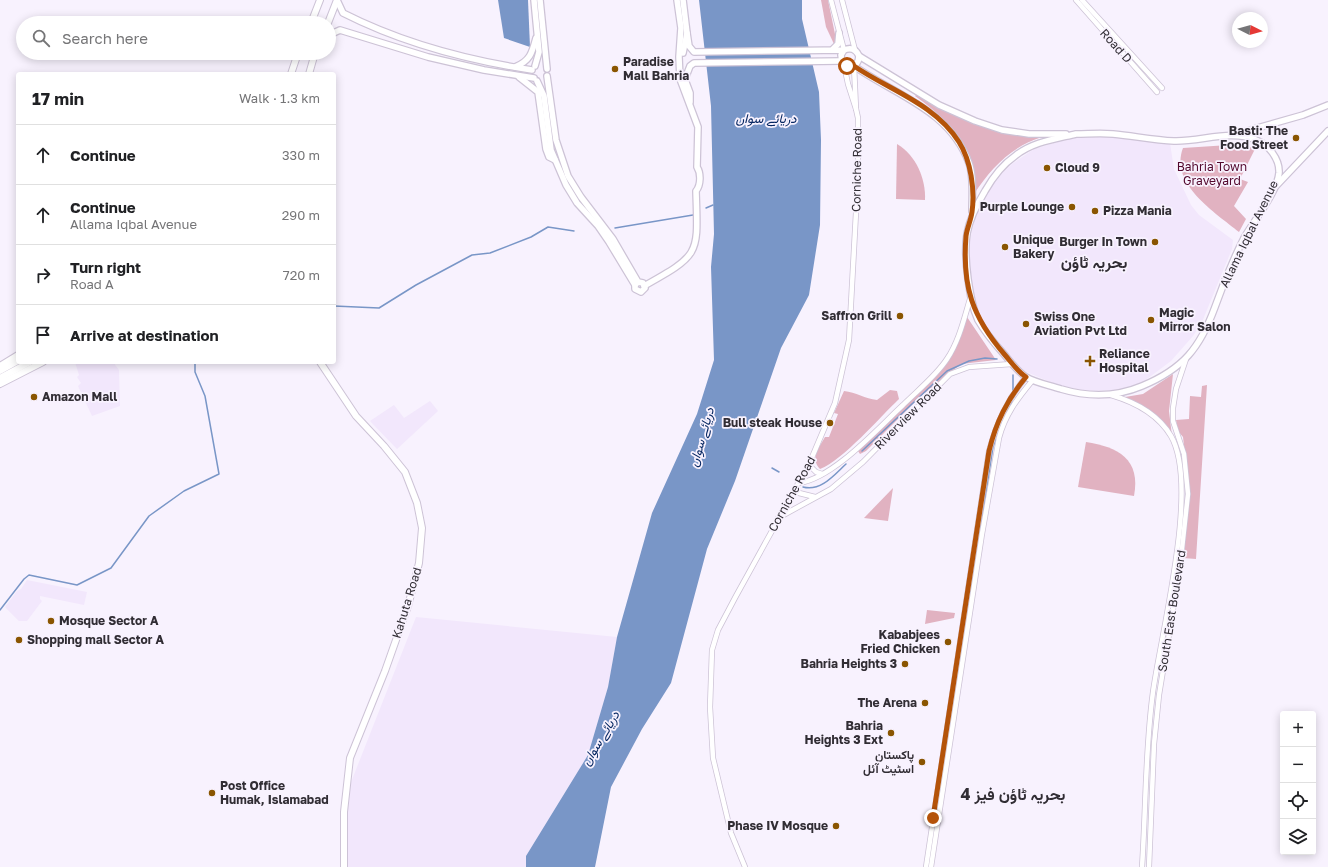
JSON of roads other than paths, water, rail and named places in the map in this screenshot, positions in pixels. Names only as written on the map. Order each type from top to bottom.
[{"type":"highway","points":[[314,16],[320,0]]},
{"type":"highway","points":[[331,16],[337,0]]},
{"type":"highway","points":[[292,72],[296,60]]},
{"type":"highway","points":[[310,72],[314,60]]},
{"type":"highway","points":[[0,366],[16,357]]},
{"type":"highway","points":[[0,371],[16,362]]},
{"type":"highway","points":[[0,378],[26,364]]},
{"type":"highway","points":[[0,384],[39,364]]},
{"type":"highway","name":"Kahuta Road","points":[[321,364],[356,416],[384,446],[405,472],[417,503],[422,528],[419,563],[408,606],[385,672],[350,758],[344,812],[344,867]]},
{"type":"main road","points":[[337,0],[343,13],[393,35],[456,56],[514,67],[534,68],[542,65],[547,69]]},
{"type":"main road","points":[[534,0],[539,54],[534,68],[535,80],[543,92],[549,141],[555,161],[570,194],[609,242],[637,284],[644,286]]},
{"type":"main road","points":[[540,0],[547,76],[556,140],[568,176],[581,197],[613,239],[637,284],[635,289],[638,292],[643,291],[644,286],[684,262],[692,252],[697,232],[696,191],[699,187],[699,171],[697,167],[698,127],[690,102],[686,96],[680,79],[679,57],[681,28],[677,0]]},
{"type":"main road","points":[[683,0],[690,49],[698,52],[844,50],[850,48],[855,50],[859,56],[939,105],[975,121],[1002,130],[1029,134],[1076,134]]},
{"type":"main road","points":[[336,31],[340,30],[428,57],[535,80],[542,81],[547,76]]},
{"type":"main road","points":[[514,67],[525,63],[530,58],[537,32]]},
{"type":"main road","points":[[687,33],[682,57],[683,74],[690,93],[690,102]]},
{"type":"main road","points":[[832,49],[838,44],[839,34]]},
{"type":"main road","points":[[843,63],[841,55],[844,50]]},
{"type":"main road","points":[[854,66],[858,62],[859,56]]},
{"type":"main road","points":[[686,79],[690,66],[697,62],[830,60],[843,63],[849,67],[854,66],[934,114],[959,142],[969,164],[972,212]]},
{"type":"main road","points":[[517,76],[538,92],[546,149],[549,157],[555,161]]},
{"type":"main road","points":[[1236,134],[1303,116],[1328,105]]},
{"type":"main road","points":[[1275,186],[1328,131]]},
{"type":"main road","name":"Allama Iqbal Avenue","points":[[1076,134],[1114,134],[1176,141],[1205,140],[1236,134],[1260,141],[1270,150],[1276,159],[1279,172],[1275,186],[1244,239],[1219,294],[1207,328],[1186,359],[1160,379],[1128,392],[1110,394],[1079,394],[1032,381],[1012,364],[986,331],[978,320],[970,299],[965,255],[967,233],[972,212],[995,174],[1016,155],[1035,145],[1076,134]]},
{"type":"street","points":[[831,0],[844,50]]},
{"type":"street","points":[[842,0],[855,50]]},
{"type":"street","name":"Road D","points":[[1076,0],[1157,92]]},
{"type":"street","name":"Road D","points":[[1082,0],[1162,88]]},
{"type":"street","points":[[843,63],[856,109]]},
{"type":"street","points":[[854,66],[856,109]]},
{"type":"street","name":"Corniche Road","points":[[745,867],[731,833],[713,758],[710,707],[710,668],[712,650],[718,630],[777,519],[795,492],[810,462],[835,403],[849,340],[858,176],[858,118],[856,109]]},
{"type":"street","name":"Riverview Road","points":[[799,483],[806,482],[822,474],[854,451],[935,374],[956,344],[970,299]]},
{"type":"street","name":"South East Boulevard","points":[[1149,867],[1154,744],[1159,695],[1181,561],[1188,494],[1184,454],[1173,421],[1173,408],[1176,389],[1186,359]]},
{"type":"street","name":"Riverview Road","points":[[777,519],[815,496],[831,489],[862,462],[950,374],[969,367],[1012,364]]},
{"type":"street","points":[[926,867],[989,451],[994,432],[1004,407],[1026,377]]},
{"type":"street","points":[[932,867],[982,534],[999,438],[1003,423],[1010,410],[1032,381]]},
{"type":"street","name":"South East Boulevard","points":[[1110,394],[1141,406],[1159,421],[1172,437],[1178,456],[1182,484],[1182,498],[1175,561],[1153,693],[1142,867]]},
{"type":"street","points":[[810,462],[810,466],[816,472],[822,474]]},
{"type":"street","points":[[795,492],[815,496]]},
{"type":"water","points":[[498,0],[528,0],[530,47],[504,38]]},
{"type":"water","name":"دریائے سواں","points":[[699,0],[802,0],[802,19],[819,92],[821,140],[820,225],[809,295],[781,348],[735,481],[707,549],[671,683],[642,729],[611,787],[595,867],[526,867],[526,856],[588,755],[608,687],[617,637],[652,513],[697,414],[714,360],[711,267],[714,234],[711,106]]},
{"type":"waterway","points":[[706,208],[713,205]]},
{"type":"waterway","points":[[615,228],[693,215]]},
{"type":"waterway","points":[[336,306],[379,308],[416,285],[472,255],[490,253],[531,237],[548,227],[574,231]]},
{"type":"waterway","points":[[862,451],[947,371],[969,361],[985,358],[997,359]]},
{"type":"waterway","points":[[0,610],[24,579],[29,575],[77,585],[111,568],[149,516],[184,491],[219,474],[205,396],[195,372],[195,364]]},
{"type":"waterway","points":[[1013,375],[1013,390]]},
{"type":"waterway","points":[[967,616],[993,447],[1003,419],[1012,402]]},
{"type":"waterway","points":[[803,487],[810,488],[822,485],[846,464]]},
{"type":"waterway","points":[[772,468],[779,472]]},
{"type":"waterway","points":[[944,763],[964,632]]},
{"type":"place","name":"Paradise Mall Bahria","points":[[615,69]]},
{"type":"place","name":"Basti: The Food Street","points":[[1296,138]]},
{"type":"place","name":"Cloud 9","points":[[1047,168]]},
{"type":"place","name":"Purple Lounge","points":[[1072,207]]},
{"type":"place","name":"Pizza Mania","points":[[1095,211]]},
{"type":"place","name":"Burger In Town","points":[[1155,242]]},
{"type":"place","name":"Unique Bakery","points":[[1005,247]]},
{"type":"place","name":"Saffron Grill","points":[[900,316]]},
{"type":"place","name":"Magic Mirror Salon","points":[[1151,320]]},
{"type":"place","name":"Swiss One Aviation Pvt Ltd","points":[[1026,324]]},
{"type":"place","name":"Reliance Hospital","points":[[1090,361]]},
{"type":"place","name":"Amazon Mall","points":[[34,397]]},
{"type":"place","name":"Bull steak House","points":[[830,423]]},
{"type":"place","name":"Mosque Sector A","points":[[51,621]]},
{"type":"place","name":"Shopping mall Sector A","points":[[19,640]]},
{"type":"place","name":"Kababjees Fried Chicken","points":[[948,642]]},
{"type":"place","name":"Bahria Heights 3","points":[[905,664]]},
{"type":"place","name":"The Arena","points":[[925,703]]},
{"type":"place","name":"Bahria Heights 3 Ext","points":[[891,733]]},
{"type":"place","name":"پاکستان اسٹیٹ آئل","points":[[922,762]]},
{"type":"place","name":"Post Office Humak, Islamabad","points":[[212,793]]},
{"type":"place","name":"Phase IV Mosque","points":[[836,826]]},
{"type":"district","name":"بحریہ ٹاؤن","points":[[1094,262]]},
{"type":"district","name":"بحریہ ٹاؤن فیز 4","points":[[1013,794]]},
{"type":"park label","name":"Bahria Town Graveyard","points":[[1212,174]]}]
